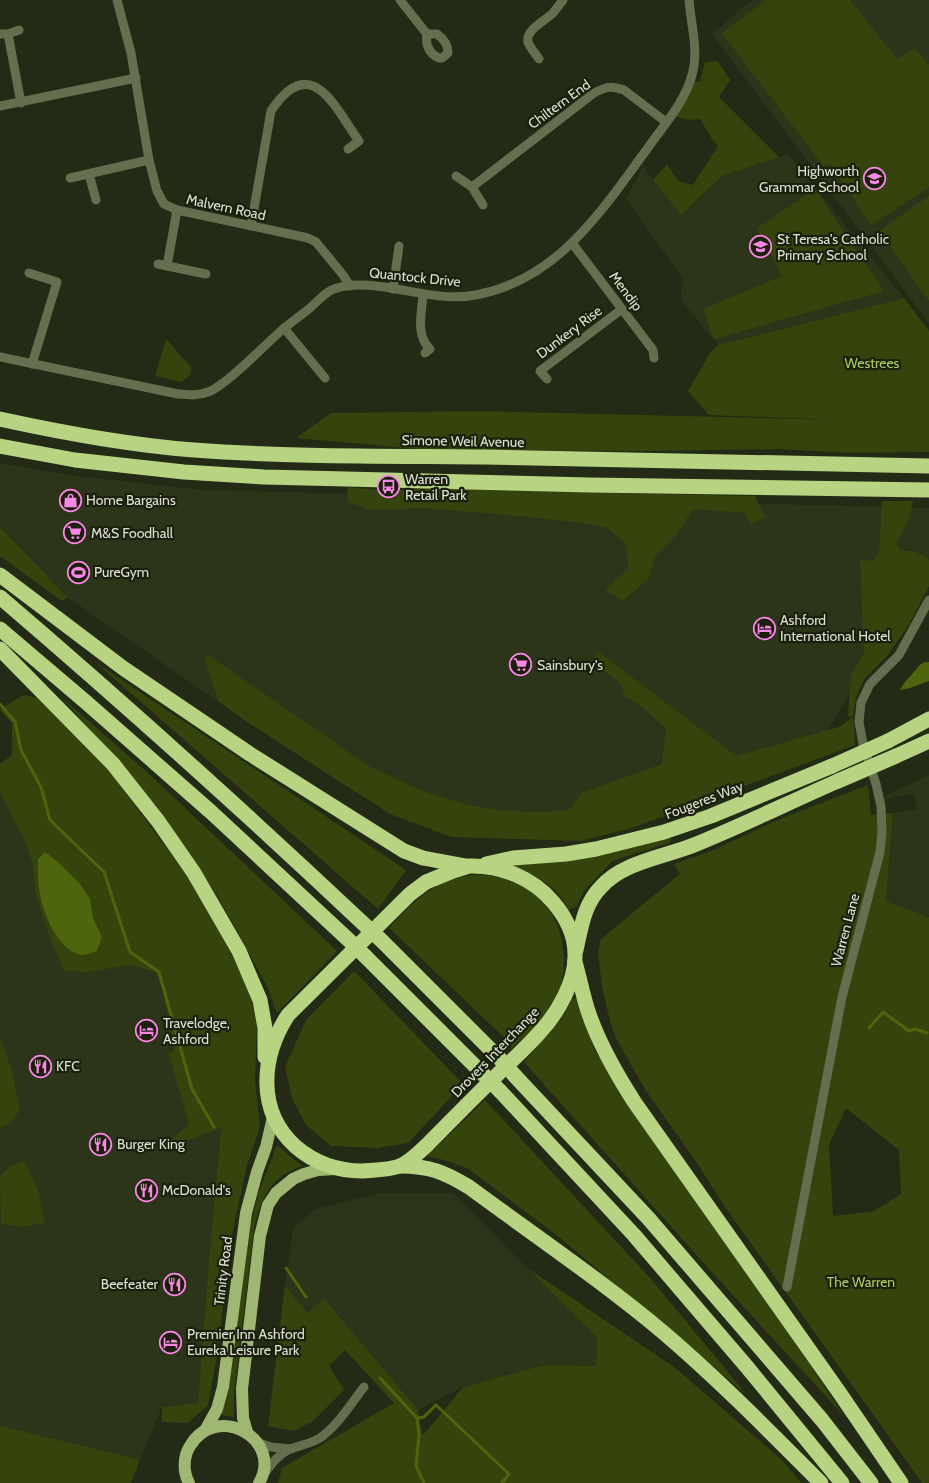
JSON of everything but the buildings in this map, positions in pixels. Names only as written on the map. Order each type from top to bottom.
[{"type":"highway","name":"Simone Weil Avenue","points":[[0,419],[52,431],[108,440],[193,450],[276,454],[929,466]]},
{"type":"highway","points":[[0,446],[75,460],[184,472],[264,477],[589,485],[929,490]]},
{"type":"highway","points":[[0,575],[123,668],[250,754],[404,851],[423,858],[473,866]]},
{"type":"highway","points":[[0,597],[224,793],[381,940],[503,1062],[649,1219],[822,1420],[871,1483]]},
{"type":"highway","points":[[0,630],[88,703],[211,812],[353,944],[500,1091],[634,1234],[842,1483]]},
{"type":"highway","points":[[0,649],[113,764],[158,821],[194,873],[239,951],[260,1000],[265,1028],[267,1071]]},
{"type":"highway","name":"Fougeres Way","points":[[473,866],[513,858],[566,854],[596,849],[664,832],[720,812],[832,766],[888,741],[929,719]]},
{"type":"highway","points":[[901,1483],[839,1392],[634,1104],[606,1055],[588,1013],[575,956],[584,914],[601,886],[614,876],[639,863],[692,846],[929,741]]},
{"type":"highway","name":"Drovers Interchange","points":[[473,866],[497,869],[529,880],[547,895],[563,914],[570,929],[575,956],[568,989],[558,1009],[542,1031],[427,1145],[400,1166],[371,1170],[339,1169],[316,1162],[281,1131],[273,1117],[269,1101],[267,1071],[274,1042],[280,1028],[288,1015],[410,894],[426,882],[453,871],[473,866]]},
{"type":"highway","points":[[400,1166],[418,1166],[452,1176],[573,1262],[664,1333],[749,1411],[821,1483]]},
{"type":"main road","name":"Trinity Road","points":[[189,1483],[185,1473],[184,1461],[187,1450],[194,1438],[206,1429],[217,1409],[223,1387],[246,1213],[273,1117]]},
{"type":"main road","points":[[260,1480],[264,1462],[262,1452],[243,1418],[242,1389],[260,1236],[268,1205],[276,1193],[293,1179],[304,1174],[318,1170],[339,1169]]},
{"type":"main road","points":[[206,1429],[220,1425],[232,1426],[252,1437]]},
{"type":"street","name":"Malvern Road","points":[[117,0],[136,78],[157,191],[164,204],[177,210],[308,238],[316,242],[343,274],[350,286]]},
{"type":"street","points":[[400,0],[427,34]]},
{"type":"street","points":[[539,58],[528,44],[530,32],[552,13],[563,0]]},
{"type":"street","name":"Quantock Drive","points":[[0,357],[178,394],[200,395],[214,390],[284,328],[332,290],[368,285],[454,297],[495,290],[525,278],[545,265],[572,243],[600,212],[666,122],[687,89],[693,74],[695,48],[689,0]]},
{"type":"street","points":[[19,30],[4,34],[21,102]]},
{"type":"street","points":[[0,106],[136,78]]},
{"type":"street","points":[[251,226],[271,111],[287,93],[298,86],[307,84],[317,87],[325,93],[359,141],[348,149]]},
{"type":"street","name":"Chiltern End","points":[[472,187],[594,93],[605,87],[616,87],[624,90],[666,122]]},
{"type":"street","points":[[70,178],[150,160]]},
{"type":"street","points":[[89,174],[96,200]]},
{"type":"street","points":[[456,176],[472,187],[483,205]]},
{"type":"street","points":[[177,210],[162,265],[206,274]]},
{"type":"street","name":"Mendip","points":[[572,243],[653,350],[654,358]]},
{"type":"street","points":[[393,289],[399,246]]},
{"type":"street","points":[[28,273],[57,282],[32,364]]},
{"type":"street","points":[[423,294],[420,330],[422,340],[430,348]]},
{"type":"street","name":"Dunkery Rise","points":[[547,379],[540,372],[622,309]]},
{"type":"street","points":[[284,328],[325,378]]},
{"type":"street","name":"Warren Lane","points":[[787,1287],[842,997],[880,852],[882,833],[881,806],[863,744],[859,722],[861,703],[870,684],[899,655],[929,600]]},
{"type":"street","points":[[260,1480],[273,1460],[291,1449],[318,1439],[330,1430],[364,1387]]},
{"type":"street","points":[[252,1437],[271,1447],[291,1449]]},
{"type":"shaded area","name":"Highworth Grammar School","points":[[752,0],[929,0],[929,323],[712,34]]},
{"type":"shaded area","name":"St Teresa's Catholic Primary School","points":[[788,154],[904,298],[718,345],[681,300],[682,278],[626,198],[643,167],[681,215],[722,176]]},
{"type":"shaded area","name":"Warren Retail Park","points":[[0,463],[68,475],[203,490],[929,508],[929,572],[821,740],[556,829],[424,818],[250,724],[0,550]]},
{"type":"shaded area","points":[[929,662],[929,681],[900,690],[919,666]]},
{"type":"shaded area","points":[[929,775],[929,917],[886,901],[893,813],[917,809],[914,794],[885,799],[885,796]]},
{"type":"shaded area","points":[[0,793],[26,843],[33,867],[35,891],[90,972],[131,965],[156,972],[181,1051],[221,1127],[198,1403],[162,1407],[140,1460],[0,1427]]},
{"type":"shaded area","points":[[45,852],[80,884],[90,899],[93,918],[102,937],[97,951],[82,955],[74,952],[59,940],[54,931],[45,912],[38,885],[38,859]]},
{"type":"shaded area","points":[[381,1193],[453,1193],[597,1339],[596,1366],[544,1365],[463,1387],[418,1410],[324,1300],[307,1313],[285,1285],[293,1229],[315,1209]]},
{"type":"green space","name":"Highworth Grammar School","points":[[766,0],[850,0],[897,59],[915,48],[929,65],[929,187],[871,225],[830,164],[824,167],[722,33]]},
{"type":"green space","points":[[718,61],[730,80],[719,97],[779,157],[722,176],[681,215],[653,180],[667,164],[678,181],[693,185],[718,146],[700,119],[688,120],[675,116],[693,81],[700,82],[705,62]]},
{"type":"green space","points":[[815,189],[884,291],[714,339],[703,309],[782,276],[757,228]]},
{"type":"green space","points":[[929,196],[929,301],[879,231]]},
{"type":"green space","name":"Westrees","points":[[904,298],[929,331],[929,452],[848,453],[779,449],[644,451],[428,450],[296,438],[331,413],[478,411],[841,420],[709,415],[688,391],[710,353],[718,345]]},
{"type":"green space","points":[[166,339],[192,368],[189,376],[181,382],[155,376]]},
{"type":"green space","points":[[347,487],[392,491],[425,487],[755,496],[765,517],[750,524],[746,513],[693,509],[677,534],[655,556],[649,578],[623,601],[605,590],[628,569],[626,544],[608,528],[590,524],[521,516],[422,508],[371,510],[348,502]]},
{"type":"green space","points":[[882,501],[913,501],[910,517],[896,545],[901,551],[914,551],[929,560],[929,586],[908,626],[887,656],[865,678],[856,697],[853,716],[855,745],[632,828],[581,841],[451,837],[390,814],[219,702],[205,660],[208,655],[367,765],[419,790],[464,804],[504,811],[550,812],[570,809],[581,793],[662,764],[666,728],[637,703],[624,696],[622,685],[592,661],[597,651],[736,756],[839,727],[853,717],[848,716],[851,675],[864,653],[860,561],[875,560],[876,555],[879,554]]},
{"type":"green space","points":[[0,527],[67,597],[62,601],[0,556]]},
{"type":"green space","points":[[95,662],[406,870],[378,909]]},
{"type":"green space","points":[[23,695],[43,699],[107,768],[190,880],[226,943],[249,991],[257,1021],[255,1080],[260,1127],[247,1165],[231,1239],[217,1355],[208,1405],[188,1423],[162,1422],[162,1407],[198,1403],[221,1128],[188,1140],[178,1148],[165,1145],[189,1124],[168,1053],[174,1052],[164,997],[156,972],[131,965],[90,972],[64,971],[50,938],[35,891],[33,867],[26,843],[0,793],[0,764],[12,755],[12,723],[0,709]]},
{"type":"green space","points":[[60,696],[147,772],[337,951],[277,1013],[267,986],[217,895],[158,808]]},
{"type":"green space","name":"The Warren","points":[[868,785],[871,815],[893,813],[886,901],[929,917],[929,1483],[922,1483],[725,1207],[693,1157],[646,1091],[616,1038],[602,986],[598,952],[601,939],[680,874],[674,864],[711,851],[780,819]],"holes":[[[846,1108],[899,1150],[901,1194],[874,1211],[833,1216],[829,1144]]]},
{"type":"green space","points":[[670,838],[671,842],[612,861],[584,891],[577,906],[568,910],[553,888],[514,865]]},
{"type":"green space","points":[[472,875],[510,879],[527,888],[542,900],[560,932],[564,969],[553,1005],[539,1023],[511,1049],[511,1044],[389,928],[409,907],[431,889],[448,881]]},
{"type":"green space","points":[[354,971],[463,1084],[408,1143],[378,1148],[331,1146],[306,1125],[292,1098],[285,1067],[306,1020]]},
{"type":"green space","points":[[579,997],[594,1049],[715,1230],[783,1324],[844,1416],[709,1269],[524,1062],[562,1018],[572,999]]},
{"type":"green space","points":[[0,1036],[12,1071],[20,1110],[11,1122],[0,1128]]},
{"type":"green space","points":[[485,1100],[651,1279],[747,1395],[559,1237],[467,1168],[427,1156]]},
{"type":"green space","points":[[277,1145],[302,1166],[282,1176],[275,1183],[264,1198],[260,1208],[254,1229],[234,1394],[234,1417],[221,1415],[228,1393],[250,1228],[258,1194]]},
{"type":"green space","points":[[24,1161],[38,1190],[45,1223],[21,1227],[1,1223],[0,1177],[11,1166]]},
{"type":"green space","points":[[526,1267],[674,1367],[782,1460],[801,1483],[278,1483],[282,1468],[394,1403],[345,1350],[329,1366],[344,1390],[313,1421],[294,1431],[268,1426],[285,1285],[307,1313],[324,1299],[418,1410],[422,1435],[463,1387],[544,1365],[596,1366],[597,1338]]},
{"type":"green space","points":[[0,1426],[140,1460],[131,1483],[0,1483]]},
{"type":"waterway","points":[[0,704],[15,722],[21,750],[41,787],[50,820],[104,872],[130,952],[159,972],[192,1089],[214,1127]]},
{"type":"waterway","points":[[869,1028],[883,1012],[909,1031],[915,1029],[927,1033]]},
{"type":"waterway","points":[[286,1268],[306,1297]]},
{"type":"waterway","points":[[380,1378],[417,1418],[419,1435],[416,1466],[424,1483]]},
{"type":"waterway","points":[[417,1418],[424,1417],[436,1405],[509,1474],[502,1483]]},
{"type":"place","name":"Highworth Grammar School","points":[[875,179]]},
{"type":"place","name":"St Teresa's Catholic Primary School","points":[[761,247]]},
{"type":"place","name":"Warren Retail Park","points":[[389,487]]},
{"type":"place","name":"Home Bargains","points":[[70,500]]},
{"type":"place","name":"M&S Foodhall","points":[[75,533]]},
{"type":"place","name":"PureGym","points":[[78,572]]},
{"type":"place","name":"Ashford International Hotel","points":[[764,628]]},
{"type":"place","name":"Sainsbury's","points":[[521,665]]},
{"type":"place","name":"Travelodge, Ashford","points":[[147,1031]]},
{"type":"place","name":"KFC","points":[[40,1066]]},
{"type":"place","name":"Burger King","points":[[101,1144]]},
{"type":"place","name":"McDonald's","points":[[146,1190]]},
{"type":"place","name":"Beefeater","points":[[174,1284]]},
{"type":"place","name":"Premier Inn Ashford Eureka Leisure Park","points":[[171,1342]]}]
